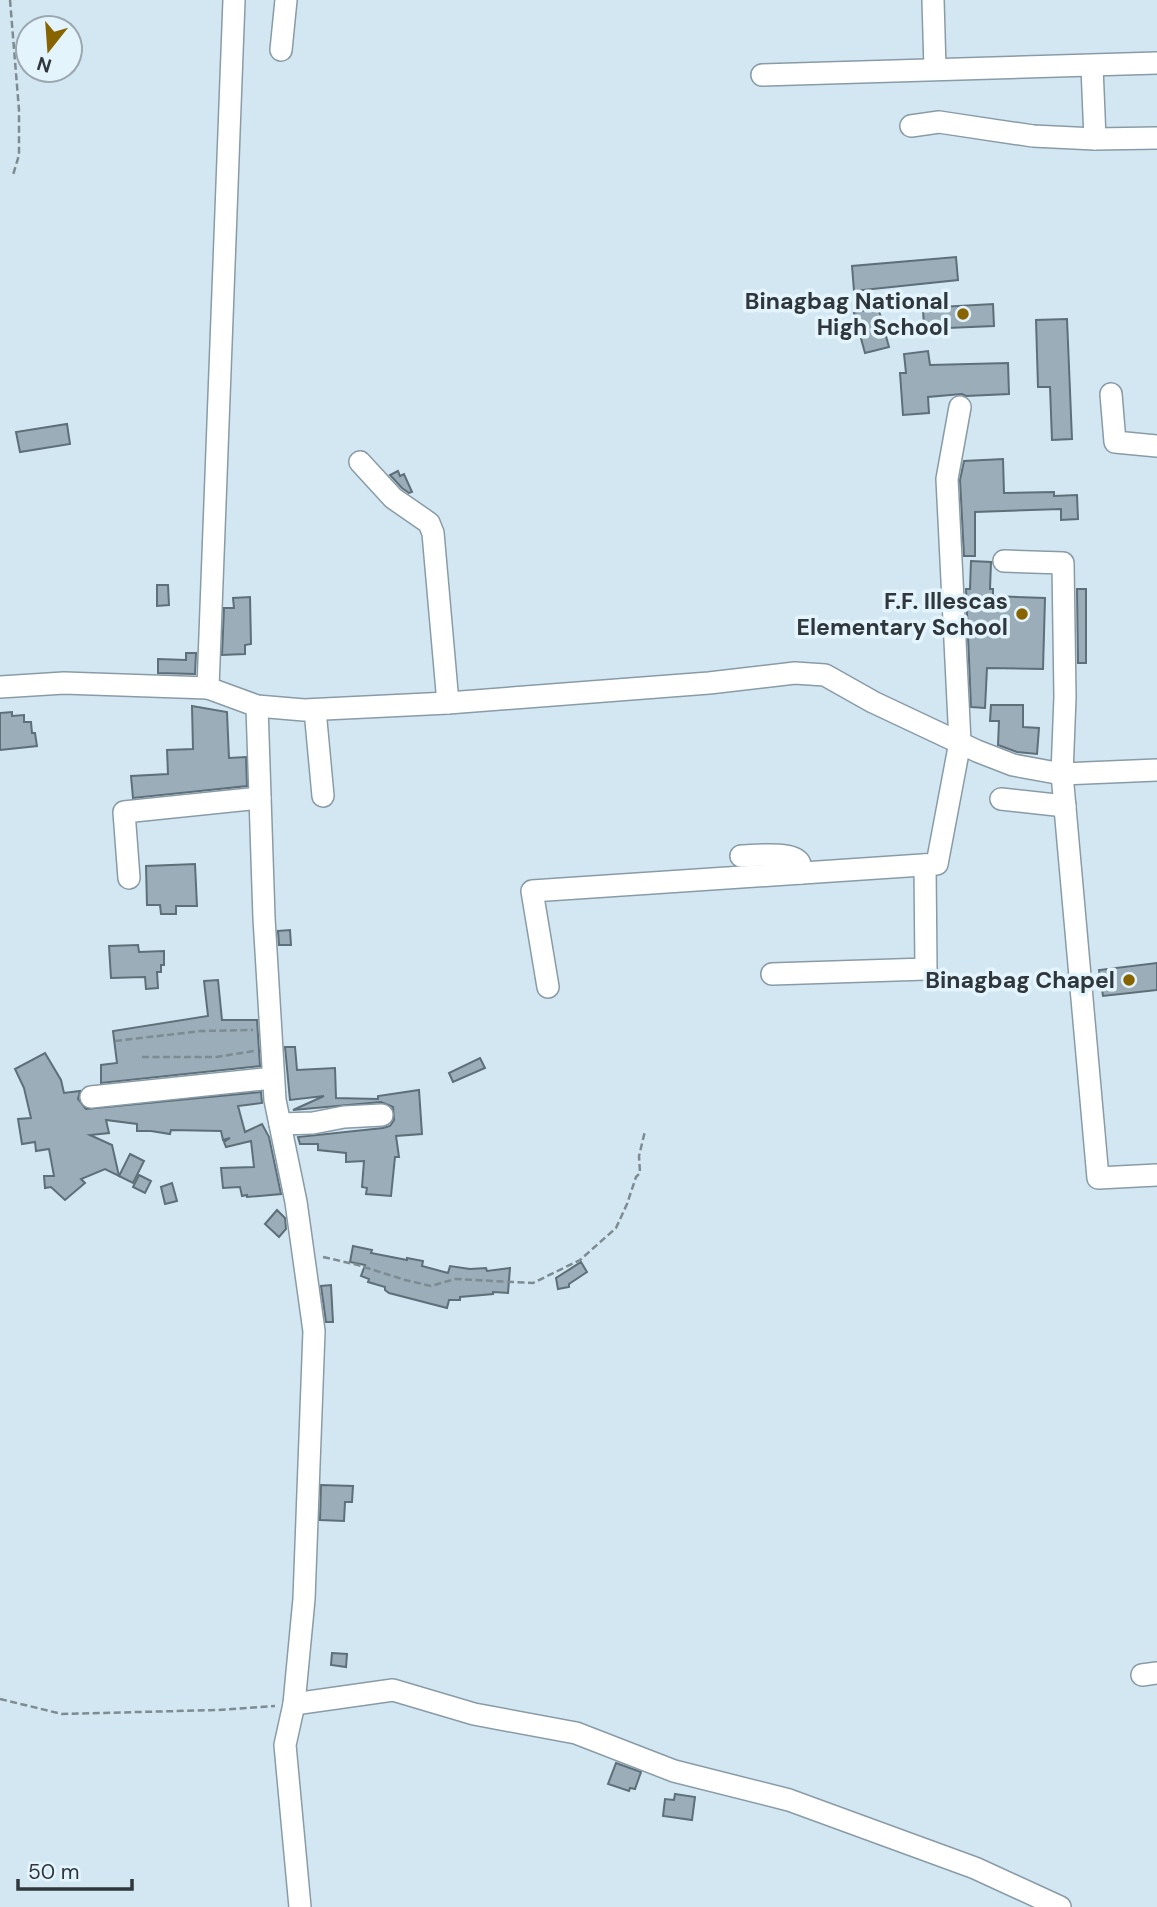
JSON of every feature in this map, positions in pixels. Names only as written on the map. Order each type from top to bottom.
[{"type":"street","points":[[208,688],[234,0]]},
{"type":"street","points":[[281,50],[286,0]]},
{"type":"street","points":[[933,0],[935,69]]},
{"type":"street","points":[[762,75],[1157,63]]},
{"type":"street","points":[[1092,67],[1095,139]]},
{"type":"street","points":[[911,126],[939,122],[1034,136],[1157,138]]},
{"type":"street","points":[[1111,394],[1115,442],[1157,446]]},
{"type":"street","points":[[548,987],[533,891],[937,864],[960,741],[947,479],[960,407]]},
{"type":"street","points":[[360,461],[393,498],[429,523],[433,533],[448,704]]},
{"type":"street","points":[[1004,561],[1063,563],[1065,697],[1062,774],[1098,1178],[1157,1175]]},
{"type":"street","points":[[0,687],[64,683],[208,688],[257,706],[315,710],[448,704],[805,674],[825,676],[873,702],[1013,765],[1062,774],[1157,770]]},
{"type":"street","points":[[257,706],[273,1078],[296,1202],[314,1331],[304,1599],[295,1704],[285,1745],[300,1907]]},
{"type":"street","points":[[315,710],[323,796]]},
{"type":"street","points":[[129,878],[124,812],[260,798]]},
{"type":"street","points":[[1001,799],[1065,806]]},
{"type":"street","points":[[741,856],[789,856],[797,859],[801,873]]},
{"type":"street","points":[[772,974],[926,969],[925,865]]},
{"type":"street","points":[[90,1097],[273,1078]]},
{"type":"street","points":[[280,1124],[382,1115]]},
{"type":"street","points":[[295,1704],[393,1690],[474,1714],[576,1733],[674,1771],[789,1800],[975,1868],[1060,1907]]},
{"type":"path","points":[[10,0],[19,110],[19,155],[13,175]]},
{"type":"path","points":[[115,1041],[201,1031],[271,1040]]},
{"type":"path","points":[[142,1057],[216,1057],[271,1040]]},
{"type":"path","points":[[303,1252],[431,1286],[455,1279],[533,1283],[580,1260],[616,1228],[640,1173],[639,1156],[645,1131]]},
{"type":"path","points":[[0,1699],[62,1714],[217,1710],[295,1704]]},
{"type":"building","points":[[956,257],[958,280],[854,291],[852,266]]},
{"type":"building","points":[[993,304],[994,326],[924,329],[923,308]]},
{"type":"building","points":[[878,307],[889,347],[865,353],[854,313]]},
{"type":"building","points":[[1067,319],[1072,439],[1052,440],[1050,387],[1038,387],[1036,320]]},
{"type":"building","points":[[928,351],[930,365],[1008,363],[1009,394],[928,397],[929,413],[903,415],[900,373],[906,373],[904,354]]},
{"type":"building","points":[[67,424],[70,444],[20,452],[16,432]]},
{"type":"building","points":[[1003,459],[1004,493],[1054,492],[1054,496],[1077,495],[1078,519],[1061,520],[1061,509],[975,512],[975,556],[964,556],[960,480],[964,461]]},
{"type":"building","points":[[398,471],[400,476],[404,474],[412,492],[402,488],[390,475]]},
{"type":"building","points":[[971,561],[991,562],[990,589],[993,589],[993,596],[1045,598],[1043,669],[987,668],[985,708],[971,707],[966,589],[970,589]]},
{"type":"building","points":[[157,585],[168,585],[169,605],[157,606]]},
{"type":"building","points":[[1077,589],[1086,589],[1086,663],[1078,663]]},
{"type":"building","points":[[250,597],[251,644],[245,645],[245,654],[222,655],[224,608],[234,608],[233,598]]},
{"type":"building","points":[[186,653],[196,653],[195,674],[158,673],[158,659],[186,660]]},
{"type":"building","points":[[991,705],[1023,705],[1023,727],[1039,728],[1037,754],[1017,752],[998,745],[999,721],[990,721]]},
{"type":"building","points":[[192,706],[227,712],[229,758],[246,757],[247,786],[133,798],[131,776],[168,774],[167,750],[193,749]]},
{"type":"building","points":[[12,712],[12,716],[24,715],[24,722],[31,722],[37,746],[0,750],[0,713]]},
{"type":"building","points":[[195,864],[197,906],[176,906],[176,914],[161,914],[160,905],[147,905],[146,866]]},
{"type":"building","points":[[290,930],[291,945],[279,945],[278,931]]},
{"type":"building","points":[[138,945],[139,952],[164,951],[164,965],[161,965],[161,972],[157,972],[158,988],[146,989],[145,977],[111,978],[109,946]]},
{"type":"building","name":"Binagbag Chapel","points":[[1157,963],[1157,990],[1103,996],[1099,970]]},
{"type":"building","points":[[218,980],[222,1020],[257,1020],[260,1066],[101,1083],[101,1065],[117,1063],[113,1031],[208,1016],[204,981]]},
{"type":"building","points":[[285,1047],[295,1047],[297,1070],[335,1068],[336,1098],[378,1099],[378,1096],[419,1090],[422,1134],[396,1136],[399,1157],[395,1157],[391,1196],[366,1194],[367,1188],[362,1187],[364,1161],[346,1162],[346,1153],[318,1150],[318,1144],[300,1144],[298,1137],[390,1126],[394,1120],[393,1107],[381,1102],[293,1110],[324,1096],[290,1100]]},
{"type":"building","points":[[45,1053],[61,1080],[64,1093],[80,1091],[78,1099],[86,1109],[261,1092],[262,1103],[238,1106],[245,1132],[262,1124],[269,1137],[281,1194],[247,1197],[242,1196],[240,1187],[223,1188],[221,1168],[254,1167],[251,1141],[226,1147],[224,1142],[230,1138],[223,1140],[221,1131],[171,1130],[170,1134],[137,1131],[137,1124],[106,1120],[109,1133],[90,1135],[112,1145],[119,1176],[105,1169],[81,1179],[85,1183],[65,1200],[51,1187],[45,1188],[44,1176],[54,1176],[49,1149],[36,1151],[35,1142],[22,1144],[18,1119],[31,1118],[24,1088],[15,1069]]},
{"type":"building","points":[[480,1058],[485,1068],[453,1082],[449,1073]]},
{"type":"building","points":[[130,1154],[144,1161],[133,1183],[119,1176]]},
{"type":"building","points":[[139,1175],[151,1181],[145,1193],[133,1187]]},
{"type":"building","points":[[172,1183],[177,1201],[165,1204],[161,1187]]},
{"type":"building","points":[[277,1210],[285,1218],[286,1229],[279,1237],[265,1224]]},
{"type":"building","points":[[353,1246],[372,1250],[371,1253],[423,1261],[422,1266],[448,1273],[450,1266],[486,1268],[487,1271],[510,1268],[508,1293],[493,1292],[460,1297],[460,1300],[449,1300],[447,1308],[389,1293],[385,1287],[368,1282],[369,1279],[361,1276],[365,1265],[350,1262]]},
{"type":"building","points":[[581,1262],[587,1272],[569,1284],[569,1287],[558,1289],[556,1278]]},
{"type":"building","points":[[331,1285],[333,1322],[326,1322],[321,1286]]},
{"type":"building","points":[[321,1485],[353,1486],[352,1502],[345,1502],[344,1521],[320,1520]]},
{"type":"building","points":[[332,1653],[347,1654],[346,1667],[331,1665]]},
{"type":"building","points":[[616,1763],[641,1772],[635,1789],[630,1788],[629,1791],[608,1784]]},
{"type":"building","points":[[675,1794],[695,1797],[692,1820],[663,1816],[665,1799],[674,1800]]},
{"type":"place","name":"Binagbag National High School","points":[[963,314]]},
{"type":"place","name":"F.F. Illescas Elementary School","points":[[1022,614]]},
{"type":"place","name":"Binagbag Chapel","points":[[1129,980]]}]
